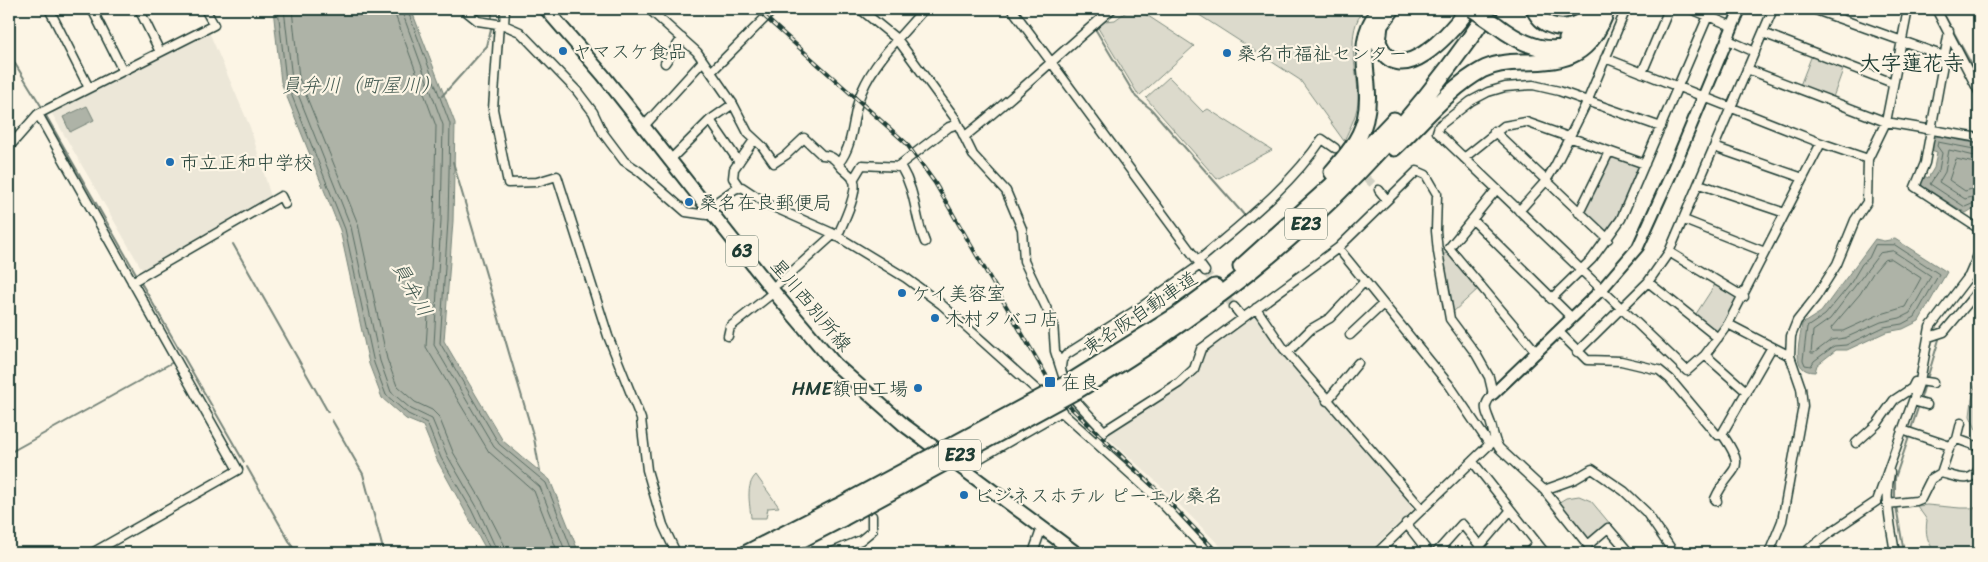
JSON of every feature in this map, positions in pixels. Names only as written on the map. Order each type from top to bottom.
[{"type":"highway","points":[[1270,249],[1341,162],[1361,131],[1367,101],[1363,45],[1367,31],[1380,9]]},
{"type":"highway","points":[[1392,9],[1380,25],[1378,42],[1388,57],[1396,61],[1406,61],[1423,55],[1436,46],[1468,9]]},
{"type":"highway","points":[[1473,9],[1493,15],[1522,43],[1541,48],[1556,49],[1571,46],[1585,39],[1599,11]]},
{"type":"highway","name":"東名阪自動車道","points":[[1270,249],[1390,123],[1442,60],[1478,9]]},
{"type":"highway","points":[[1534,9],[1542,21],[1560,28],[1580,22],[1599,11]]},
{"type":"highway","points":[[1270,249],[1313,223],[1467,80],[1483,69],[1496,64],[1561,60],[1577,54],[1586,48],[1599,11]]},
{"type":"highway","name":"東名阪自動車道","points":[[775,553],[840,512],[1073,386],[1270,249],[1340,193],[1398,130],[1493,15]]},
{"type":"highway","name":"東名阪自動車道","points":[[747,553],[840,512]]},
{"type":"main road","name":"星川西別所線","points":[[546,9],[644,126],[772,290],[835,364],[868,395],[1076,553]]},
{"type":"street","points":[[49,9],[89,88]]},
{"type":"street","points":[[92,9],[123,71]]},
{"type":"street","points":[[139,9],[160,52]]},
{"type":"street","points":[[9,148],[41,112],[214,25],[205,9]]},
{"type":"street","points":[[463,9],[478,21],[497,23],[520,32],[565,77],[592,112],[603,133],[624,161],[639,171],[686,212],[707,215],[710,210],[740,188]]},
{"type":"street","points":[[506,9],[497,23],[493,109],[508,183],[537,182],[557,176],[608,336],[642,419],[647,470],[662,525],[676,553]]},
{"type":"street","points":[[650,9],[682,38],[703,61],[733,104],[739,119],[774,163],[786,155],[804,138],[822,154],[830,155],[853,180],[854,188],[849,208],[835,236],[730,327],[728,336]]},
{"type":"street","points":[[711,72],[774,9]]},
{"type":"street","points":[[860,9],[898,40],[955,118],[973,155],[1006,191],[1019,218],[1022,229],[1024,261],[1032,281],[1051,314],[1055,351],[1061,367],[1075,400],[1104,431]]},
{"type":"street","points":[[839,163],[850,145],[862,90],[877,65],[924,9]]},
{"type":"street","points":[[1012,9],[1201,266]]},
{"type":"street","points":[[964,137],[1001,108],[1050,61],[1112,9]]},
{"type":"street","points":[[1519,211],[1545,182],[1569,138],[1587,102],[1626,9]]},
{"type":"street","points":[[1642,73],[1669,9]]},
{"type":"street","points":[[1691,9],[1710,12],[1732,26]]},
{"type":"street","points":[[1377,553],[1492,442],[1492,428],[1485,407],[1487,401],[1602,289],[1638,247],[1649,226],[1740,9]]},
{"type":"street","points":[[1577,352],[1648,282],[1669,252],[1773,9]]},
{"type":"street","points":[[1813,9],[1944,56]]},
{"type":"street","points":[[1769,553],[1782,521],[1803,406],[1801,388],[1790,356],[1791,336],[1797,321],[1816,297],[1837,264],[1855,220],[1867,202],[1868,159],[1886,122],[1908,9]]},
{"type":"street","points":[[1936,9],[1979,92]]},
{"type":"street","points":[[1551,299],[1581,270],[1608,239],[1621,219],[1710,12]]},
{"type":"street","points":[[1949,31],[1925,163],[1915,187],[1979,230]]},
{"type":"street","points":[[1763,33],[1893,83]]},
{"type":"street","points":[[665,63],[682,38]]},
{"type":"street","points":[[1726,39],[1755,52]]},
{"type":"street","points":[[1605,58],[1821,143],[1868,159]]},
{"type":"street","points":[[644,126],[703,61]]},
{"type":"street","points":[[1747,69],[1886,122],[1979,138]]},
{"type":"street","points":[[1661,127],[1559,91],[1533,85],[1505,87],[1478,97],[1439,126],[1437,132],[1687,371],[1705,355],[1728,324],[1744,297],[1821,143]]},
{"type":"street","points":[[671,160],[710,120],[733,104]]},
{"type":"street","points":[[41,112],[136,279],[173,356],[238,470],[92,553]]},
{"type":"street","points":[[710,120],[739,162]]},
{"type":"street","points":[[1464,158],[1494,131],[1512,123],[1526,122],[1645,164]]},
{"type":"street","points":[[897,167],[949,127],[958,124]]},
{"type":"street","points":[[1494,131],[1545,182],[1608,239]]},
{"type":"street","points":[[1061,367],[1062,360],[1067,354],[1201,266],[1311,155],[1323,136],[1335,148]]},
{"type":"street","points":[[754,140],[734,169],[733,178],[740,188],[742,187],[769,205],[816,225],[906,278],[941,304],[1156,497],[1208,553]]},
{"type":"street","points":[[1714,147],[1803,178]]},
{"type":"street","points":[[1578,213],[1609,152]]},
{"type":"street","points":[[853,180],[862,165],[901,167],[912,187],[920,230],[925,242]]},
{"type":"street","points":[[1098,443],[1104,431],[1179,382],[1194,369],[1201,349],[1338,248],[1417,171],[1426,175],[1437,194],[1436,230],[1438,252],[1450,319],[1476,354],[1489,377],[1493,394]]},
{"type":"street","points":[[1698,184],[1785,212]]},
{"type":"street","points":[[1379,190],[1387,200]]},
{"type":"street","points":[[1438,252],[1449,248],[1496,190]]},
{"type":"street","points":[[136,279],[281,196],[285,204]]},
{"type":"street","points":[[1473,220],[1572,318]]},
{"type":"street","points":[[1684,220],[1765,252]]},
{"type":"street","points":[[1338,248],[1450,386],[1492,442],[1544,490],[1588,545],[1608,528],[1626,549],[1621,553]]},
{"type":"street","points":[[1449,248],[1537,353]]},
{"type":"street","points":[[1669,252],[1744,297]]},
{"type":"street","points":[[1895,553],[1887,504],[1887,486],[1902,430],[1920,381],[1930,327],[1969,276],[1979,253]]},
{"type":"street","points":[[1287,353],[1310,329],[1330,318],[1365,281]]},
{"type":"street","points":[[1648,282],[1718,338]]},
{"type":"street","points":[[1929,337],[1944,332],[1979,290]]},
{"type":"street","points":[[1350,335],[1383,304]]},
{"type":"street","points":[[1234,307],[1243,318]]},
{"type":"street","points":[[1256,308],[1287,353],[1422,509]]},
{"type":"street","points":[[1728,324],[1790,356]]},
{"type":"street","points":[[1558,332],[1587,360],[1621,361],[1659,370],[1670,379],[1717,435],[1722,434]]},
{"type":"street","points":[[1722,434],[1772,347]]},
{"type":"street","points":[[1705,355],[1747,392]]},
{"type":"street","points":[[1328,401],[1358,363]]},
{"type":"street","points":[[1856,443],[1877,424],[1900,395],[1908,392],[1915,382],[1920,381],[1933,384]]},
{"type":"street","points":[[1914,401],[1927,406]]},
{"type":"street","points":[[963,468],[1062,411]]},
{"type":"street","points":[[1941,474],[1950,446],[1957,439],[1961,423]]},
{"type":"street","points":[[1902,430],[1950,446]]},
{"type":"street","points":[[1717,501],[1715,499],[1719,490],[1730,476],[1737,461],[1736,453],[1722,434]]},
{"type":"street","points":[[1957,439],[1979,447]]},
{"type":"street","points":[[1804,553],[1828,534],[1877,501],[1899,440]]},
{"type":"street","points":[[1473,462],[1510,511],[1546,553]]},
{"type":"street","points":[[1544,490],[1575,479],[1592,469],[1624,491],[1646,512],[1674,553]]},
{"type":"street","points":[[1887,504],[1921,499],[1931,479],[1941,474],[1970,479],[1975,477],[1979,470]]},
{"type":"street","points":[[1436,553],[1462,524],[1480,546],[1510,511]]},
{"type":"street","points":[[830,553],[861,540],[872,531],[872,516]]},
{"type":"street","points":[[1406,523],[1429,553]]},
{"type":"street","points":[[1033,553],[1042,527]]},
{"type":"street","points":[[1528,553],[1537,543]]},
{"type":"shaded area","points":[[1130,9],[1139,10],[1194,46],[1139,96],[1098,28],[1105,21],[1115,20]]},
{"type":"shaded area","points":[[1190,9],[1365,9],[1358,18],[1353,40],[1358,102],[1354,119],[1344,141],[1300,80]]},
{"type":"shaded area","name":"市立正和中学校","points":[[209,32],[250,127],[271,197],[143,271],[51,112]]},
{"type":"shaded area","points":[[1812,55],[1844,67],[1832,100],[1799,88]]},
{"type":"shaded area","points":[[1169,77],[1203,112],[1208,109],[1272,150],[1217,179],[1146,98]]},
{"type":"shaded area","points":[[1611,156],[1641,166],[1618,218],[1607,235],[1583,212]]},
{"type":"shaded area","points":[[1448,253],[1479,288],[1452,313],[1440,255]]},
{"type":"shaded area","points":[[1716,283],[1740,297],[1717,334],[1694,317]]},
{"type":"shaded area","points":[[1254,315],[1281,352],[1416,507],[1378,543],[1371,553],[1227,553],[1162,487],[1104,434],[1183,383],[1204,351]]},
{"type":"shaded area","points":[[1979,371],[1979,436],[1970,416]]},
{"type":"shaded area","points":[[756,475],[779,507],[768,508],[766,518],[751,518],[749,489]]},
{"type":"shaded area","points":[[1579,496],[1591,501],[1611,525],[1588,543],[1556,504],[1566,498]]},
{"type":"shaded area","points":[[1917,506],[1979,508],[1979,553],[1936,553],[1927,538],[1927,520]]},
{"type":"water","name":"員弁川（町屋川）","points":[[273,9],[411,9],[455,123],[453,221],[444,341],[503,441],[550,480],[579,553],[488,553],[437,460],[423,426],[406,419],[382,398],[369,364],[340,230],[281,82]]},
{"type":"water","points":[[87,106],[94,120],[70,132],[63,117]]},
{"type":"water","points":[[1938,136],[1974,143],[1978,146],[1979,205],[1966,213],[1923,187],[1921,183],[1924,176],[1928,178],[1934,168],[1937,152],[1931,150],[1934,138]]},
{"type":"water","points":[[1875,239],[1884,241],[1895,239],[1947,272],[1919,321],[1903,329],[1886,332],[1847,350],[1836,350],[1817,365],[1815,372],[1807,371],[1799,362],[1798,355],[1802,324],[1821,312]]},
{"type":"waterway","points":[[492,9],[492,21]]},
{"type":"waterway","points":[[1941,9],[1979,78]]},
{"type":"waterway","points":[[442,96],[487,46],[492,26]]},
{"type":"waterway","points":[[1094,27],[1136,97],[1151,109],[1245,216]]},
{"type":"waterway","points":[[9,54],[43,109]]},
{"type":"waterway","points":[[45,114],[138,277]]},
{"type":"waterway","points":[[453,162],[534,438],[540,472]]},
{"type":"waterway","points":[[233,244],[328,412]]},
{"type":"waterway","points":[[140,281],[244,462]]},
{"type":"waterway","points":[[1945,325],[1979,282]]},
{"type":"waterway","points":[[1927,379],[1940,336]]},
{"type":"waterway","points":[[9,453],[175,361]]},
{"type":"waterway","points":[[1920,401],[1925,384]]},
{"type":"waterway","points":[[1911,429],[1919,405]]},
{"type":"waterway","points":[[332,420],[363,474],[384,553]]},
{"type":"waterway","points":[[1895,502],[1895,478],[1910,434]]},
{"type":"waterway","points":[[247,467],[296,553]]},
{"type":"waterway","points":[[1896,506],[1904,553]]},
{"type":"waterway","points":[[1038,550],[1041,553]]},
{"type":"tunnel","points":[[1358,170],[1379,190]]},
{"type":"tunnel","points":[[1205,271],[1234,307]]},
{"type":"railway","points":[[756,9],[906,143],[935,183],[1050,382],[1069,406],[1156,489],[1218,553]]},
{"type":"place","name":"ヤマスケ食品","points":[[563,51]]},
{"type":"place","name":"桑名市福祉センター","points":[[1227,53]]},
{"type":"place","name":"市立正和中学校","points":[[170,162]]},
{"type":"place","name":"桑名在良郵便局","points":[[689,202]]},
{"type":"place","name":"ケイ美容室","points":[[902,293]]},
{"type":"place","name":"木村タバコ店","points":[[935,318]]},
{"type":"place","name":"在良","points":[[1050,382]]},
{"type":"place","name":"HME額田工場","points":[[918,388]]},
{"type":"place","name":"ビジネスホテル ピーエル桑名","points":[[964,495]]},
{"type":"district","name":"大字蓮花寺","points":[[1912,63]]},
{"type":"water label","name":"員弁川","points":[[412,289]]}]
